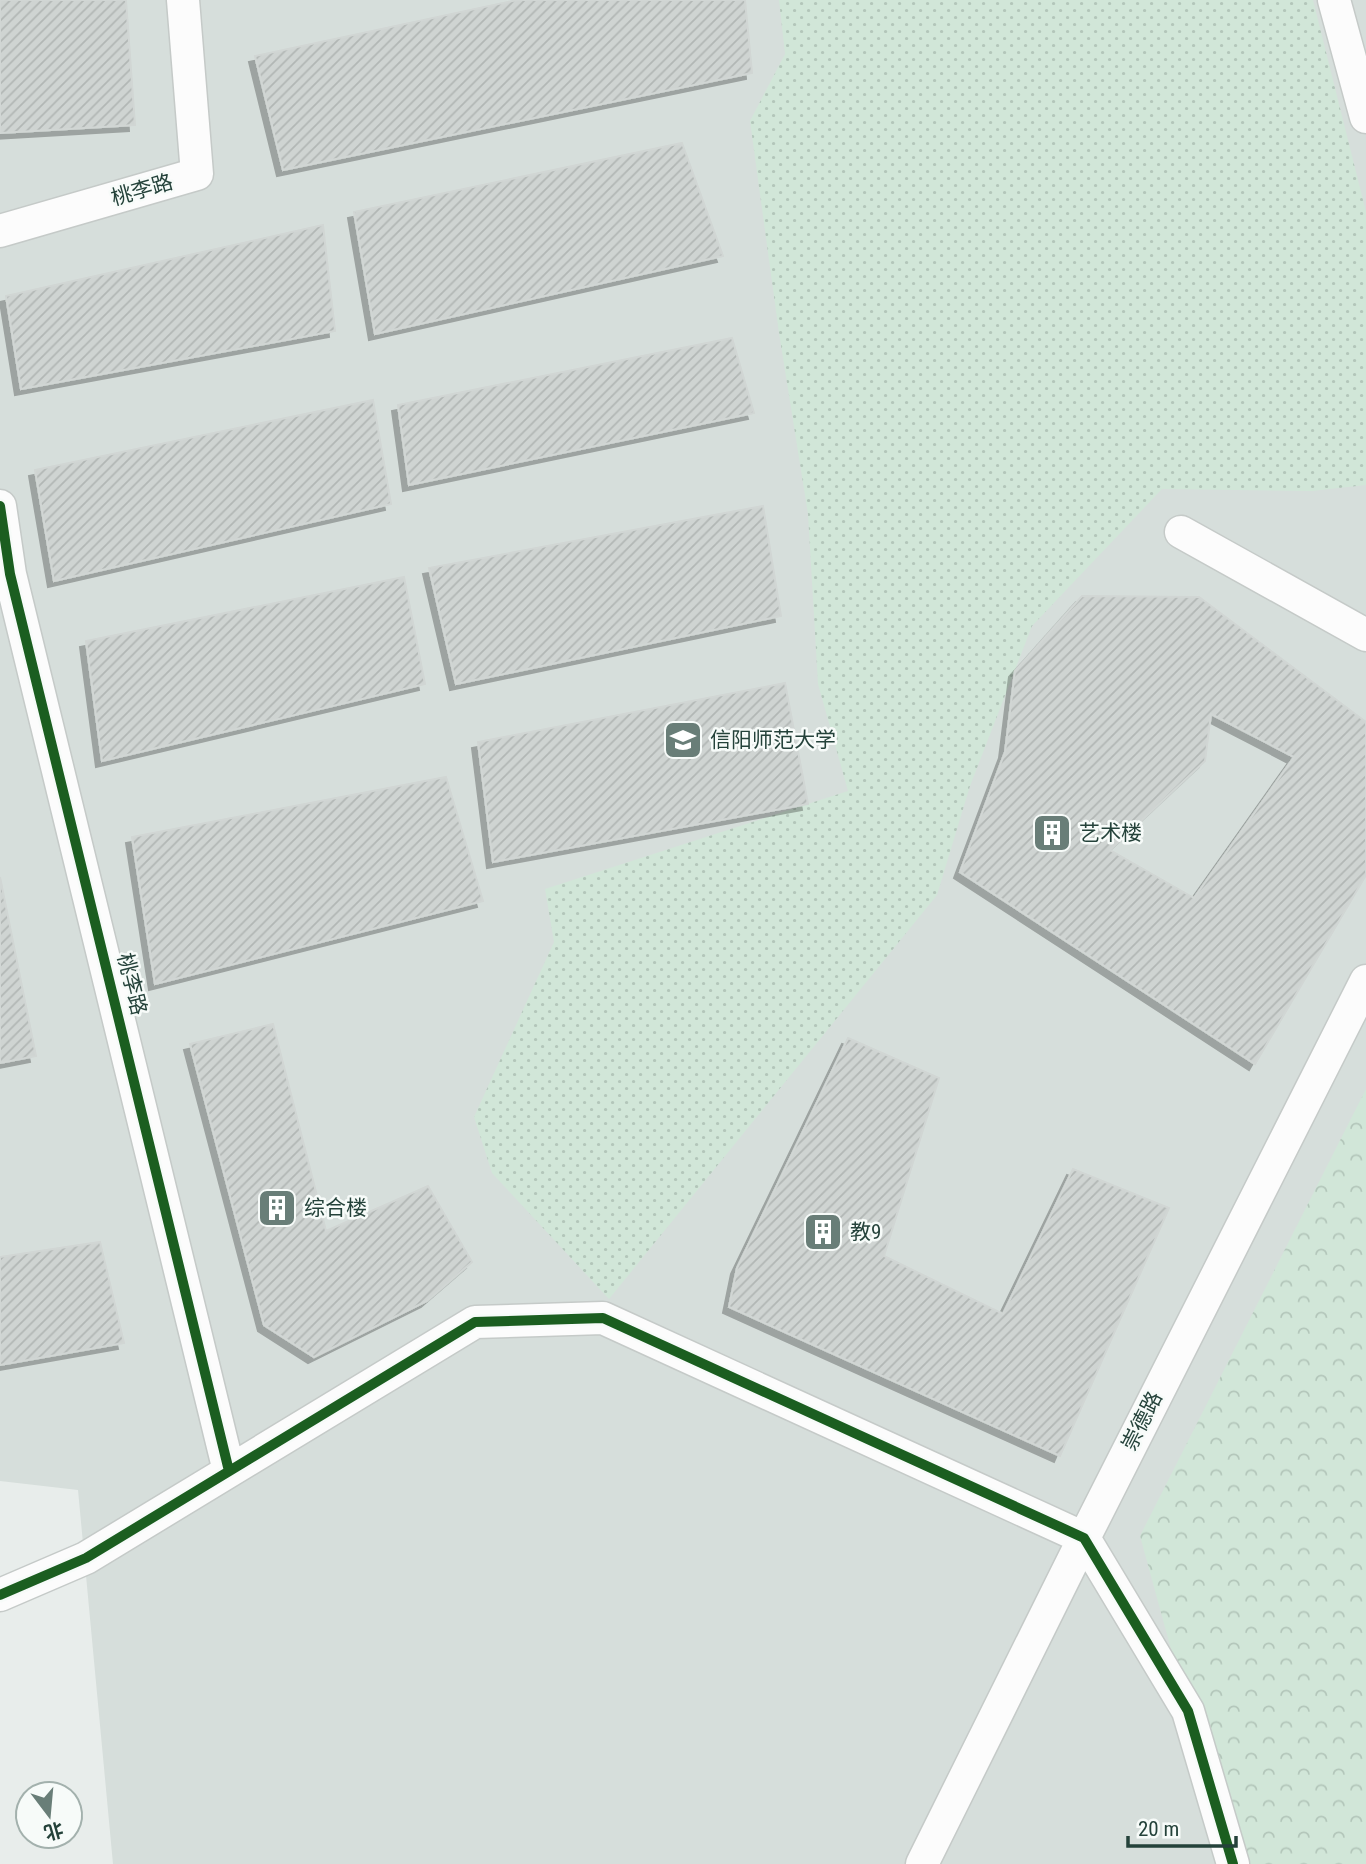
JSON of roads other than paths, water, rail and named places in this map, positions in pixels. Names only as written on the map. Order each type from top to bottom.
[{"type":"street","name":"桃李路","points":[[0,231],[197,174],[183,0]]},
{"type":"street","points":[[1335,0],[1366,117]]},
{"type":"street","name":"桃李路","points":[[0,506],[10,574],[229,1471]]},
{"type":"street","points":[[1181,532],[1366,635]]},
{"type":"street","name":"崇德路","points":[[922,1864],[1366,981]]},
{"type":"street","points":[[0,1595],[86,1558],[475,1322],[603,1318],[1084,1538],[1188,1711],[1233,1864]]},
{"type":"place","name":"信阳师范大学","points":[[683,740]]},
{"type":"place","name":"艺术楼","points":[[1052,833]]},
{"type":"place","name":"综合楼","points":[[277,1208]]},
{"type":"place","name":"教9","points":[[823,1232]]}]
